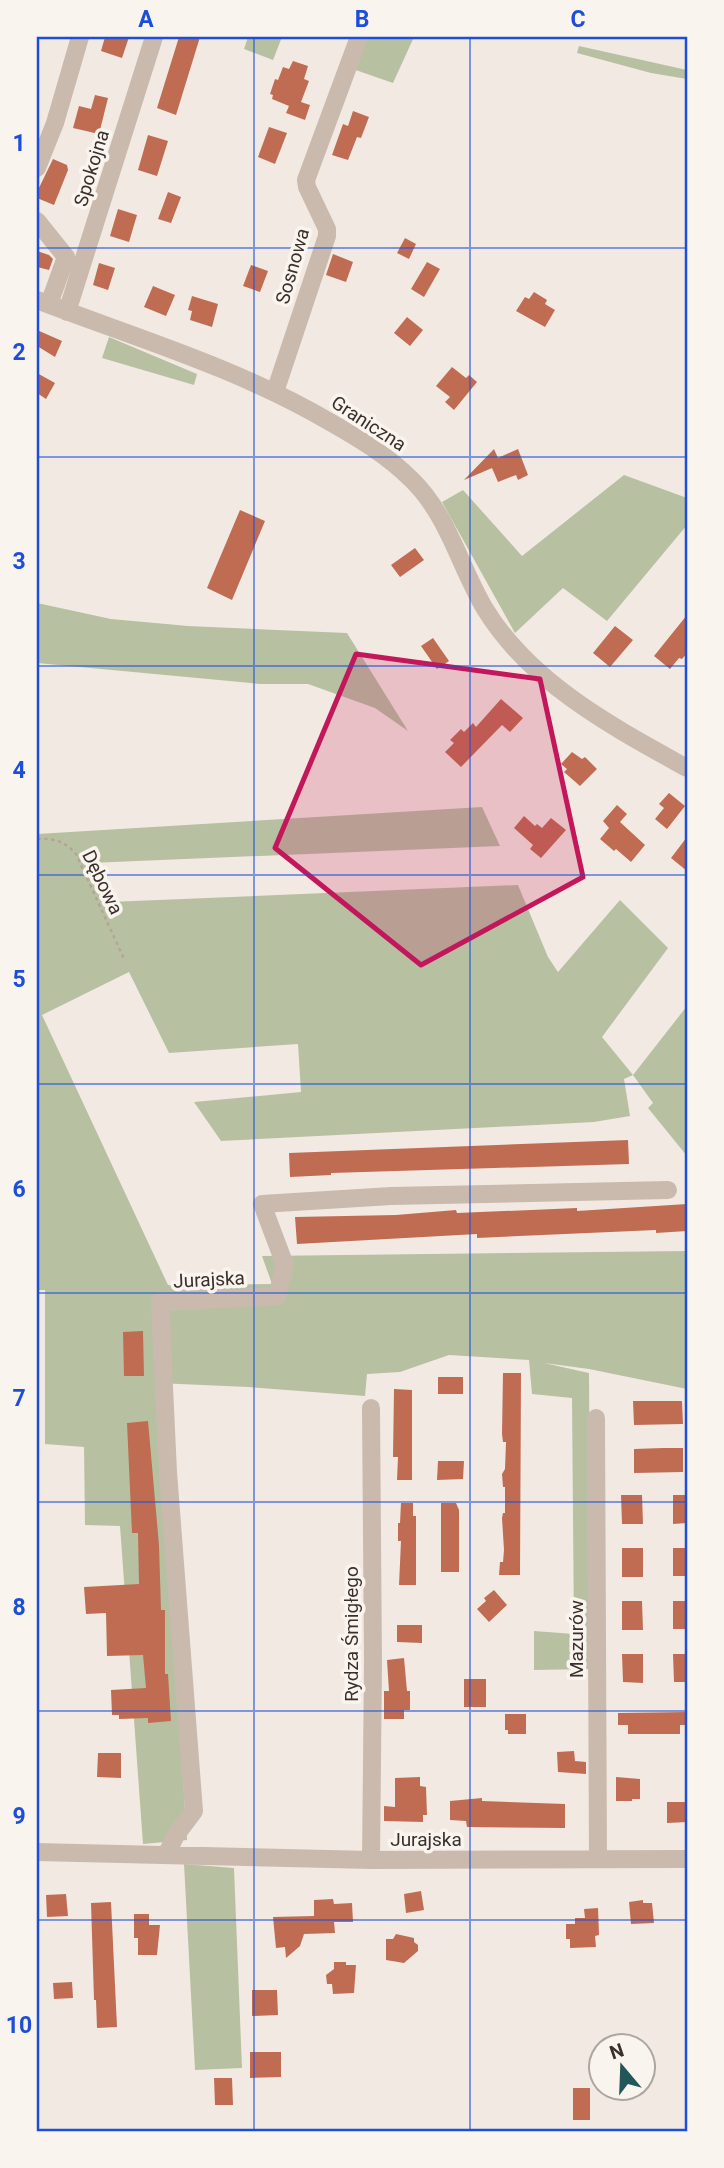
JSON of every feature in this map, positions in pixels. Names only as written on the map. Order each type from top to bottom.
[{"type":"street","points":[[37,168],[55,123],[80,37]]},
{"type":"street","name":"Spokojna","points":[[67,312],[154,37]]},
{"type":"street","name":"Sosnowa","points":[[275,391],[327,236],[327,229],[306,180],[359,37]]},
{"type":"street","points":[[37,221],[66,257],[43,302]]},
{"type":"street","name":"Graniczna","points":[[43,302],[221,368],[275,391],[385,456],[412,480],[437,512],[487,611],[508,640],[534,668],[593,712],[687,768]]},
{"type":"street","name":"Jurajska","points":[[166,1855],[176,1835],[194,1811],[168,1472],[160,1302],[277,1296],[285,1265],[262,1204],[391,1196],[668,1190]]},
{"type":"street","name":"Rydza Śmigłego","points":[[371,1408],[371,1860]]},
{"type":"street","name":"Mazurów","points":[[596,1418],[598,1859]]},
{"type":"street","name":"Jurajska","points":[[37,1852],[371,1860],[687,1859]]},
{"type":"path","name":"Dębowa","points":[[37,839],[58,840],[76,854],[125,961]]},
{"type":"highlighted area","points":[[356,654],[540,679],[583,877],[421,965],[275,848]]},
{"type":"green space","points":[[248,37],[282,37],[273,60],[244,49]]},
{"type":"green space","points":[[354,37],[414,37],[393,83],[344,66]]},
{"type":"green space","points":[[579,46],[687,70],[687,79],[651,73],[577,53]]},
{"type":"green space","points":[[109,337],[197,374],[194,385],[102,358]]},
{"type":"green space","points":[[624,475],[687,498],[687,525],[607,621],[563,588],[515,633],[442,502],[463,490],[522,556]]},
{"type":"green space","points":[[37,603],[111,619],[188,626],[347,633],[408,731],[375,708],[308,684],[260,684],[37,663]]},
{"type":"green space","points":[[482,807],[500,846],[90,863],[109,902],[518,885],[548,957],[558,972],[620,900],[668,948],[602,1037],[633,1075],[624,1079],[630,1116],[594,1122],[221,1141],[194,1102],[301,1092],[298,1044],[169,1053],[129,972],[42,1015],[168,1285],[272,1284],[262,1256],[687,1251],[687,1389],[589,1369],[544,1363],[589,1373],[591,1669],[534,1670],[534,1631],[574,1634],[572,1398],[532,1394],[529,1360],[449,1355],[400,1372],[367,1374],[365,1396],[157,1383],[187,1840],[143,1844],[120,1526],[85,1525],[84,1447],[45,1444],[45,1290],[37,1290],[37,834]]},
{"type":"green space","points":[[687,1006],[687,1156],[648,1108],[653,1103],[633,1075]]},
{"type":"green space","points":[[184,1864],[234,1868],[242,2068],[195,2070]]},
{"type":"building","points":[[105,37],[129,37],[122,58],[101,51]]},
{"type":"building","points":[[179,37],[200,37],[176,115],[157,108]]},
{"type":"building","points":[[293,61],[308,66],[304,79],[309,81],[301,102],[310,105],[305,120],[286,113],[289,106],[272,99],[273,95],[270,94],[283,67],[289,69]]},
{"type":"building","points":[[95,95],[108,98],[99,134],[73,128],[79,106],[91,109]]},
{"type":"building","points":[[353,111],[369,117],[348,160],[332,155],[343,124],[348,126]]},
{"type":"building","points":[[269,127],[287,133],[275,164],[258,157]]},
{"type":"building","points":[[148,135],[168,141],[157,176],[138,170]]},
{"type":"building","points":[[53,159],[67,165],[68,170],[54,205],[37,198],[37,192]]},
{"type":"building","points":[[168,192],[181,197],[171,223],[158,219]]},
{"type":"building","points":[[118,209],[137,215],[129,242],[110,236]]},
{"type":"building","points":[[405,238],[416,244],[409,259],[397,253]]},
{"type":"building","points":[[37,251],[53,259],[49,270],[37,267]]},
{"type":"building","points":[[333,254],[353,262],[346,282],[326,275]]},
{"type":"building","points":[[427,262],[440,269],[424,297],[411,289]]},
{"type":"building","points":[[99,263],[115,268],[108,290],[93,285]]},
{"type":"building","points":[[251,265],[268,271],[260,292],[243,286]]},
{"type":"building","points":[[153,286],[175,295],[166,316],[144,307]]},
{"type":"building","points":[[534,292],[547,300],[545,304],[555,310],[545,327],[516,311],[525,297],[529,299]]},
{"type":"building","points":[[192,296],[218,304],[212,327],[190,320],[192,311],[188,310]]},
{"type":"building","points":[[407,317],[423,330],[410,346],[394,333]]},
{"type":"building","points":[[37,330],[62,341],[55,357],[37,346]]},
{"type":"building","points":[[452,367],[466,378],[469,375],[477,382],[454,410],[445,402],[450,397],[436,386]]},
{"type":"building","points":[[37,373],[55,383],[46,399],[37,393]]},
{"type":"building","points":[[494,449],[498,458],[518,449],[528,475],[518,480],[516,475],[498,482],[492,468],[464,480]]},
{"type":"building","points":[[240,510],[265,521],[232,600],[207,588]]},
{"type":"building","points":[[415,548],[424,560],[400,577],[391,565]]},
{"type":"building","points":[[687,615],[687,653],[670,669],[654,656]]},
{"type":"building","points":[[615,626],[633,640],[610,667],[593,653]]},
{"type":"building","points":[[433,638],[449,661],[437,669],[421,646]]},
{"type":"building","points":[[501,699],[523,718],[510,732],[502,725],[461,767],[445,752],[454,743],[450,740],[461,729],[464,732],[473,723],[476,727]]},
{"type":"building","points":[[572,752],[582,759],[585,757],[597,769],[580,786],[564,772],[567,769],[561,764]]},
{"type":"building","points":[[669,793],[685,806],[667,829],[655,819],[664,808],[659,804]]},
{"type":"building","points":[[617,805],[627,814],[620,822],[645,845],[631,862],[600,839],[609,828],[603,821]]},
{"type":"building","points":[[524,816],[535,826],[537,824],[542,828],[551,818],[566,830],[541,858],[530,849],[533,845],[514,828]]},
{"type":"building","points":[[687,837],[687,871],[671,858]]},
{"type":"building","points":[[628,1140],[629,1164],[331,1173],[290,1177],[289,1153]]},
{"type":"building","points":[[687,1204],[687,1231],[656,1233],[656,1230],[477,1238],[477,1234],[297,1244],[295,1217],[396,1215],[456,1210],[457,1213],[577,1208],[577,1211]]},
{"type":"building","points":[[143,1331],[144,1376],[124,1376],[123,1332]]},
{"type":"building","points":[[503,1373],[521,1373],[520,1575],[499,1575],[500,1562],[503,1562],[502,1518],[505,1513],[502,1474],[505,1469],[506,1442],[503,1442],[502,1434]]},
{"type":"building","points":[[438,1377],[463,1377],[463,1394],[438,1394]]},
{"type":"building","points":[[394,1389],[412,1390],[412,1480],[397,1480],[398,1457],[393,1457]]},
{"type":"building","points":[[633,1401],[682,1401],[683,1424],[634,1425]]},
{"type":"building","points":[[148,1421],[159,1545],[161,1610],[165,1610],[165,1674],[168,1674],[171,1721],[148,1723],[148,1718],[119,1719],[119,1715],[112,1715],[111,1690],[146,1688],[143,1655],[107,1656],[106,1613],[86,1614],[84,1587],[139,1584],[138,1533],[132,1533],[127,1423]]},
{"type":"building","points":[[683,1448],[683,1472],[634,1473],[634,1449]]},
{"type":"building","points":[[438,1461],[464,1461],[463,1479],[437,1480]]},
{"type":"building","points":[[621,1495],[642,1495],[643,1524],[622,1524]]},
{"type":"building","points":[[673,1495],[687,1495],[687,1523],[673,1524]]},
{"type":"building","points":[[401,1503],[413,1503],[413,1516],[416,1516],[416,1585],[399,1585],[401,1541],[398,1541],[398,1523]]},
{"type":"building","points":[[441,1503],[456,1503],[459,1510],[459,1572],[441,1572]]},
{"type":"building","points":[[622,1548],[643,1548],[643,1577],[622,1577]]},
{"type":"building","points":[[673,1548],[687,1548],[687,1576],[673,1576]]},
{"type":"building","points":[[494,1590],[507,1605],[489,1622],[477,1609],[486,1601],[484,1598]]},
{"type":"building","points":[[622,1601],[642,1601],[643,1630],[622,1630]]},
{"type":"building","points":[[673,1601],[687,1601],[687,1629],[673,1629]]},
{"type":"building","points":[[397,1625],[422,1625],[422,1643],[397,1642]]},
{"type":"building","points":[[622,1654],[643,1654],[643,1683],[623,1682]]},
{"type":"building","points":[[673,1654],[687,1654],[687,1682],[674,1682]]},
{"type":"building","points":[[404,1658],[407,1691],[410,1691],[410,1710],[404,1710],[404,1719],[384,1719],[384,1691],[389,1691],[387,1660]]},
{"type":"building","points":[[464,1679],[486,1679],[486,1707],[464,1707]]},
{"type":"building","points":[[687,1712],[687,1725],[680,1725],[680,1734],[628,1734],[628,1725],[618,1725],[618,1713]]},
{"type":"building","points":[[505,1714],[526,1714],[526,1734],[508,1734],[508,1730],[505,1730]]},
{"type":"building","points":[[574,1751],[575,1761],[586,1762],[586,1774],[558,1772],[557,1752]]},
{"type":"building","points":[[98,1753],[121,1753],[121,1778],[97,1777]]},
{"type":"building","points":[[420,1777],[420,1786],[426,1787],[427,1815],[423,1815],[423,1822],[384,1821],[384,1806],[395,1807],[395,1778]]},
{"type":"building","points":[[616,1777],[640,1779],[640,1799],[616,1801]]},
{"type":"building","points":[[482,1798],[482,1801],[565,1804],[565,1828],[467,1827],[466,1821],[450,1820],[450,1801]]},
{"type":"building","points":[[667,1802],[687,1802],[687,1822],[667,1823]]},
{"type":"building","points":[[421,1891],[424,1910],[406,1913],[404,1894]]},
{"type":"building","points":[[66,1894],[68,1916],[47,1917],[46,1895]]},
{"type":"building","points":[[333,1899],[334,1904],[352,1903],[353,1922],[334,1922],[335,1933],[304,1934],[300,1946],[286,1958],[285,1947],[276,1948],[273,1917],[314,1916],[314,1900]]},
{"type":"building","points":[[643,1900],[643,1903],[652,1903],[654,1923],[631,1924],[629,1902]]},
{"type":"building","points":[[111,1902],[117,2027],[97,2028],[91,1903]]},
{"type":"building","points":[[598,1908],[599,1935],[595,1936],[596,1947],[570,1948],[570,1939],[566,1939],[566,1924],[575,1924],[575,1918],[585,1918],[584,1909]]},
{"type":"building","points":[[134,1914],[149,1914],[149,1925],[160,1925],[157,1955],[138,1955],[138,1938],[134,1938]]},
{"type":"building","points":[[396,1934],[414,1938],[418,1945],[418,1951],[404,1963],[386,1960],[386,1939],[393,1939]]},
{"type":"building","points":[[334,1962],[356,1965],[354,1993],[333,1994],[332,1984],[327,1984],[326,1975],[334,1969]]},
{"type":"building","points":[[72,1982],[73,1998],[54,1999],[53,1983]]},
{"type":"building","points":[[252,1990],[277,1990],[278,2015],[252,2016]]},
{"type":"building","points":[[250,2052],[281,2052],[281,2077],[250,2078]]},
{"type":"building","points":[[214,2078],[232,2078],[233,2105],[215,2105]]},
{"type":"building","points":[[573,2088],[588,2088],[590,2120],[573,2120]]}]
